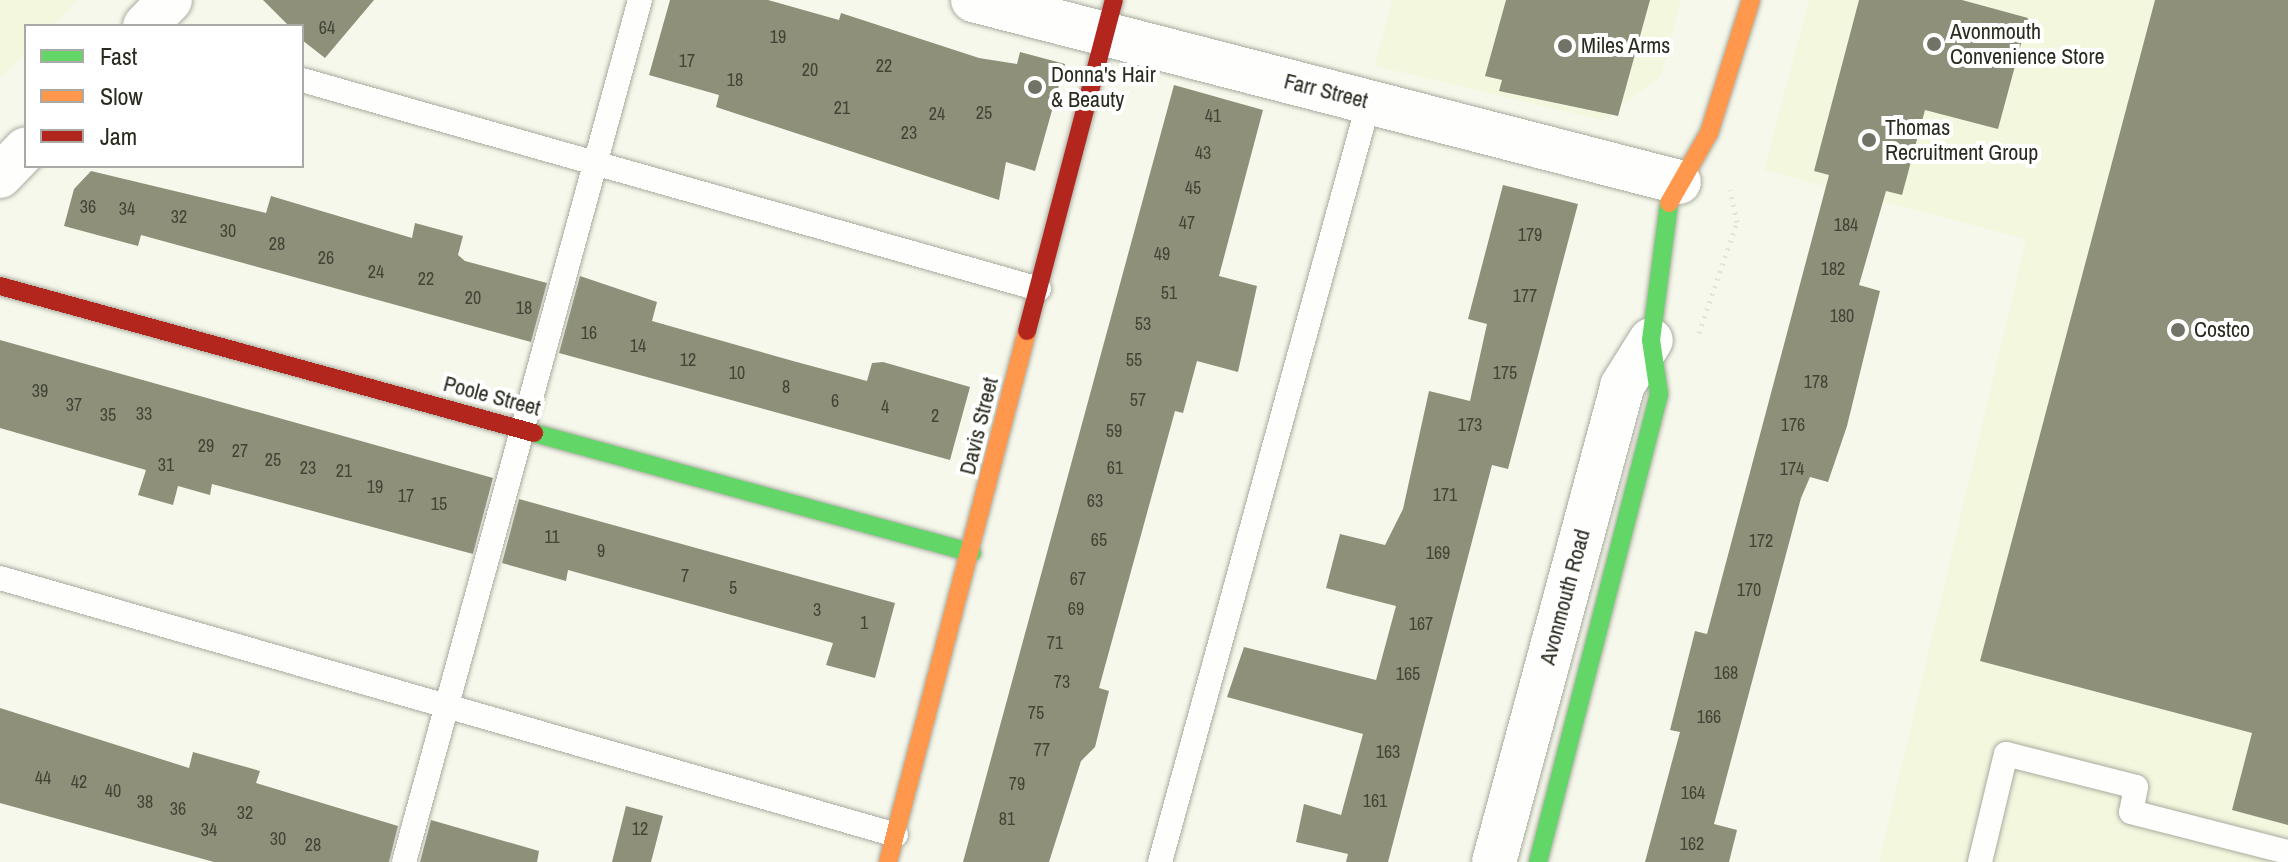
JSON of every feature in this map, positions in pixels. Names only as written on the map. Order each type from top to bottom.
[{"type":"street","points":[[147,24],[170,0]]},
{"type":"street","name":"Farr Street","points":[[973,0],[1108,19],[1369,101],[1679,182]]},
{"type":"street","name":"Avonmouth Road","points":[[1494,862],[1517,774],[1659,394],[1651,340],[1659,237],[1679,182],[1709,133],[1751,0]]},
{"type":"street","name":"Davis Street","points":[[888,862],[972,553],[1108,19]]},
{"type":"street","points":[[0,176],[24,151]]},
{"type":"street","name":"Poole Street","points":[[0,286],[972,553]]},
{"type":"street","name":"Avonmouth Road","points":[[1538,862],[1559,784],[1622,386],[1651,340]]},
{"type":"lane","points":[[404,862],[640,0]]},
{"type":"lane","points":[[304,81],[1039,289]]},
{"type":"lane","points":[[1160,862],[1369,101]]},
{"type":"lane","points":[[0,578],[896,835]]},
{"type":"lane","points":[[1980,862],[2006,754],[2136,787],[2131,812],[2288,852]]},
{"type":"lane","points":[[1517,774],[1559,784]]},
{"type":"path","points":[[1659,394],[1710,317],[1737,222],[1709,133]]},
{"type":"shaded area","points":[[0,0],[77,0],[54,24],[24,24],[24,54],[0,78]]},
{"type":"shaded area","points":[[1392,0],[1681,0],[1661,76],[1602,120],[1375,66]]},
{"type":"shaded area","points":[[1809,0],[2288,0],[2288,862],[1879,862],[2026,239],[1764,170]]},
{"type":"building","points":[[263,0],[374,0],[325,58],[304,42],[304,24],[287,24]]},
{"type":"building","points":[[670,0],[768,0],[839,20],[841,13],[979,58],[1017,64],[1020,52],[1065,64],[1035,171],[1006,162],[999,200],[716,107],[719,95],[649,75]]},
{"type":"building","name":"Miles Arms","points":[[1506,0],[1650,0],[1618,116],[1499,91],[1502,80],[1485,76]]},
{"type":"building","points":[[1859,0],[1962,0],[2028,18],[1998,129],[1925,110],[1902,195],[1886,191],[1859,285],[1880,291],[1847,426],[1828,482],[1810,477],[1801,498],[1714,824],[1737,830],[1729,862],[1645,862],[1680,732],[1670,730],[1695,631],[1707,634],[1829,175],[1814,171]]},
{"type":"building","name":"Costco","points":[[2155,0],[2288,0],[2288,825],[2232,810],[2252,733],[1980,661]]},
{"type":"building","points":[[1174,85],[1263,110],[1219,276],[1257,286],[1238,372],[1197,361],[1183,413],[1175,411],[1099,688],[1109,691],[1095,747],[1081,761],[1049,862],[963,862]]},
{"type":"building","points":[[91,171],[266,213],[271,196],[412,238],[415,223],[463,236],[458,255],[465,261],[547,283],[531,342],[141,235],[138,246],[64,226],[74,189]]},
{"type":"building","points":[[1503,185],[1578,204],[1508,469],[1492,465],[1388,862],[1346,862],[1348,854],[1296,842],[1304,804],[1341,815],[1363,734],[1227,697],[1244,647],[1376,680],[1396,606],[1326,588],[1340,534],[1385,545],[1403,509],[1429,391],[1470,401],[1487,324],[1468,319]]},
{"type":"building","points":[[580,276],[657,302],[652,321],[867,381],[872,363],[883,362],[970,387],[950,460],[559,353]]},
{"type":"building","points":[[0,340],[493,478],[473,554],[212,484],[210,495],[178,486],[173,505],[138,495],[146,470],[0,428]]},
{"type":"building","points":[[519,499],[895,603],[875,678],[826,665],[833,643],[568,570],[566,581],[502,563]]},
{"type":"building","points":[[0,708],[189,768],[193,752],[260,771],[256,783],[398,826],[389,862],[214,862],[0,803]]},
{"type":"building","points":[[626,806],[663,816],[651,862],[612,862]]},
{"type":"building","points":[[431,820],[539,851],[537,862],[420,862]]},
{"type":"traffic: fast","points":[[1538,862],[1659,394],[1651,340],[1669,203]]},
{"type":"traffic: fast","points":[[534,433],[972,553]]},
{"type":"traffic: slow","points":[[1669,203],[1709,133],[1751,0]]},
{"type":"traffic: slow","points":[[888,862],[1027,331]]},
{"type":"traffic: jam","points":[[1027,331],[1114,0]]},
{"type":"traffic: jam","points":[[0,286],[534,433]]},
{"type":"place","name":"Avonmouth Convenience Store","points":[[1934,44]]},
{"type":"place","name":"Miles Arms","points":[[1565,46]]},
{"type":"place","name":"Donna's Hair & Beauty","points":[[1035,87]]},
{"type":"place","name":"Thomas Recruitment Group","points":[[1869,140]]},
{"type":"place","name":"Costco","points":[[2178,330]]}]
